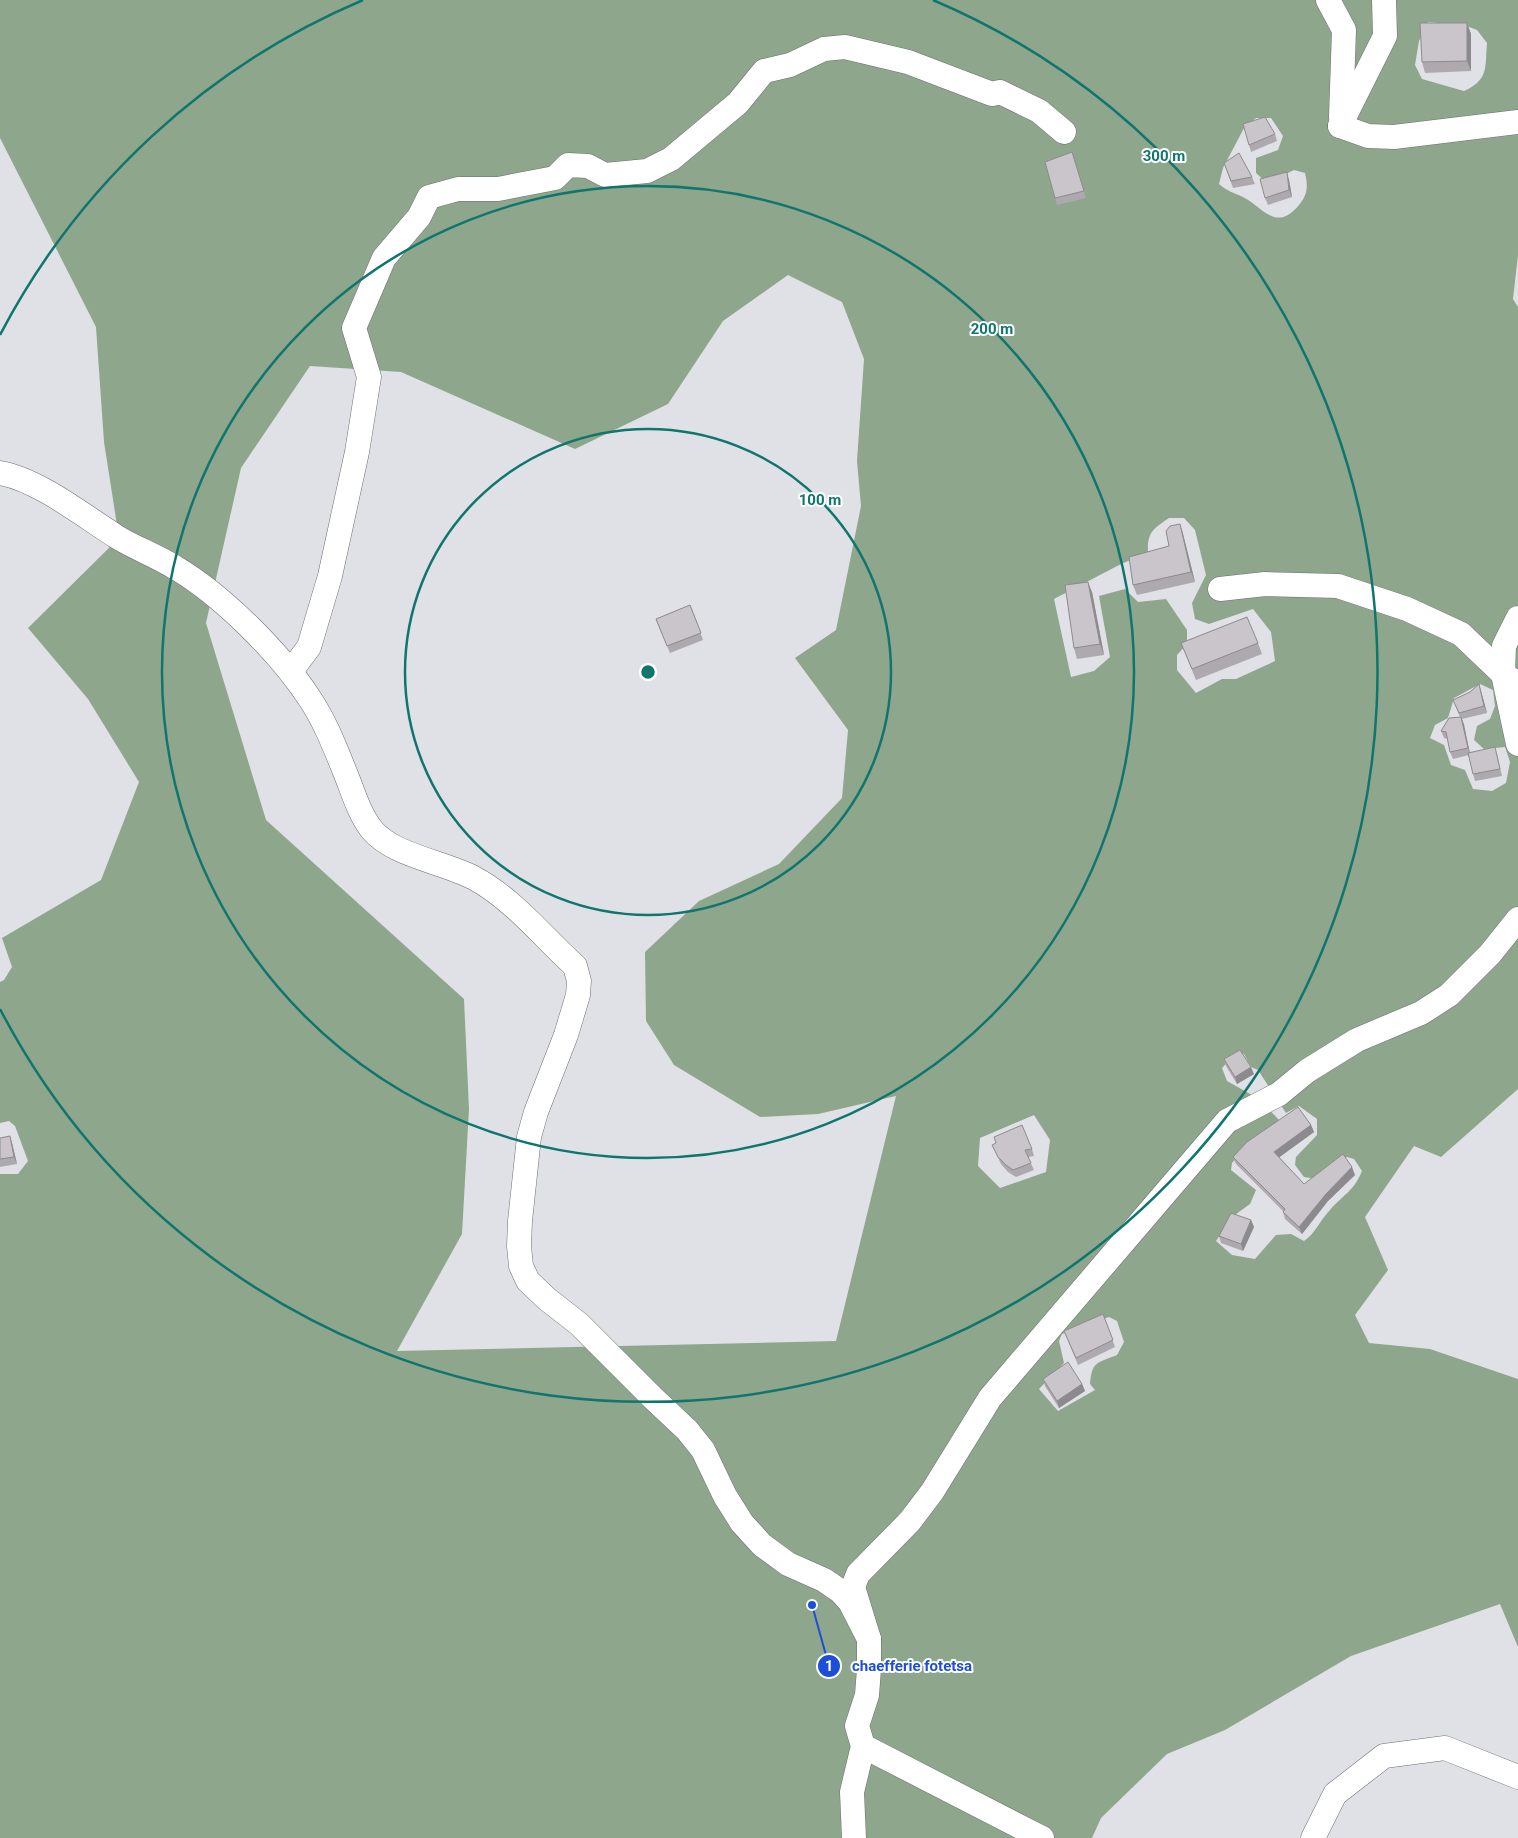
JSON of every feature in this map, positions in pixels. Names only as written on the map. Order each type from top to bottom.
[{"type":"street","points":[[1328,0],[1344,30],[1340,126]]},
{"type":"street","points":[[1340,126],[1385,36],[1384,0]]},
{"type":"street","points":[[291,671],[309,647],[330,576],[357,452],[369,377],[354,328],[384,258],[419,217],[429,197],[458,189],[498,189],[554,178],[568,165],[588,166],[605,175],[647,171],[671,159],[738,103],[764,71],[790,65],[824,49],[845,47],[899,60],[992,94],[1000,92],[1040,111],[1064,132]]},
{"type":"street","points":[[1340,126],[1368,136],[1394,137],[1518,122]]},
{"type":"street","points":[[0,473],[20,478],[39,488],[119,538],[175,567],[198,582],[224,604],[291,671],[311,700],[324,723],[359,809],[372,830],[385,842],[475,879],[493,891],[575,966],[579,981],[578,995],[566,1035],[536,1112],[529,1137],[519,1246],[521,1266],[528,1281],[547,1299],[579,1324],[686,1430],[703,1450],[725,1496],[742,1523],[762,1545],[788,1564],[824,1580],[840,1591],[850,1602],[869,1640]]},
{"type":"street","points":[[1220,589],[1265,584],[1338,586],[1407,609],[1461,634],[1510,679]]},
{"type":"street","points":[[1518,618],[1504,646],[1518,744]]},
{"type":"street","points":[[854,1838],[852,1792],[863,1746],[857,1726],[867,1695],[869,1669],[869,1640],[853,1587],[858,1574],[910,1521],[932,1492],[990,1398],[1227,1121],[1279,1094],[1307,1071],[1356,1040],[1421,1013],[1448,995],[1490,954],[1518,919]]},
{"type":"street","points":[[863,1746],[1042,1838]]},
{"type":"street","points":[[1313,1838],[1335,1794],[1384,1756],[1444,1748],[1518,1777]]},
{"type":"green space","points":[[0,0],[1518,0],[1518,255],[1513,299],[1518,307],[1518,1089],[1441,1157],[1414,1146],[1365,1217],[1388,1270],[1355,1315],[1369,1343],[1430,1349],[1518,1379],[1518,1647],[1500,1604],[1351,1656],[1225,1730],[1167,1754],[1101,1818],[1092,1838],[0,1838],[0,1174],[18,1174],[28,1161],[15,1126],[9,1121],[0,1123],[0,982],[4,980],[12,967],[2,938],[101,880],[139,782],[88,699],[28,628],[119,538],[104,442],[96,327],[0,138]],"holes":[[[1428,22],[1464,25],[1477,30],[1487,43],[1482,77],[1472,87],[1464,91],[1422,79],[1415,65],[1419,41]],[[1256,118],[1271,118],[1283,136],[1278,150],[1256,158],[1256,173],[1267,183],[1294,170],[1305,173],[1306,193],[1302,201],[1291,213],[1283,217],[1276,217],[1219,184],[1223,168],[1244,128]],[[788,275],[842,302],[864,359],[857,461],[861,506],[836,630],[795,658],[848,730],[842,798],[779,864],[699,901],[645,952],[646,1021],[674,1065],[760,1117],[818,1114],[896,1096],[836,1341],[397,1351],[462,1234],[469,1109],[464,999],[266,820],[206,623],[241,468],[310,366],[401,372],[575,449],[668,404],[723,321]],[[1169,518],[1184,518],[1195,530],[1206,575],[1192,603],[1195,619],[1209,624],[1253,609],[1271,632],[1275,661],[1236,679],[1222,679],[1196,693],[1177,670],[1177,655],[1187,644],[1187,630],[1166,599],[1138,602],[1125,589],[1099,596],[1110,657],[1094,671],[1071,677],[1054,599],[1121,564],[1148,553],[1150,536],[1159,525]],[[1480,684],[1493,690],[1495,706],[1490,719],[1477,726],[1474,740],[1484,749],[1505,747],[1510,762],[1506,783],[1492,791],[1473,789],[1465,770],[1451,765],[1444,745],[1430,738],[1435,725],[1448,718],[1454,698]],[[1237,1052],[1244,1054],[1251,1067],[1258,1070],[1286,1113],[1299,1106],[1317,1119],[1317,1135],[1296,1157],[1295,1165],[1304,1177],[1317,1179],[1347,1157],[1354,1159],[1362,1171],[1352,1188],[1327,1214],[1308,1238],[1304,1241],[1291,1234],[1276,1235],[1255,1259],[1232,1255],[1216,1241],[1232,1217],[1250,1204],[1256,1190],[1231,1170],[1232,1163],[1246,1147],[1272,1132],[1279,1120],[1259,1099],[1227,1081],[1222,1068]],[[1034,1115],[1050,1140],[1046,1172],[1000,1188],[978,1166],[980,1138]],[[1109,1317],[1117,1321],[1124,1342],[1117,1355],[1100,1362],[1094,1367],[1090,1384],[1095,1390],[1058,1411],[1039,1389],[1064,1363],[1059,1341],[1062,1334]]]},
{"type":"building","points":[[1420,23],[1467,23],[1467,61],[1422,62]]},
{"type":"building","points":[[1265,117],[1275,134],[1249,145],[1243,124]]},
{"type":"building","points":[[1072,152],[1084,191],[1055,198],[1045,162]]},
{"type":"building","points":[[1239,153],[1252,177],[1231,181],[1224,163]]},
{"type":"building","points":[[1287,172],[1289,190],[1265,198],[1260,179]]},
{"type":"building","points":[[1180,524],[1191,572],[1133,585],[1129,557],[1169,546],[1166,531],[1170,526]]},
{"type":"building","points":[[1088,582],[1100,644],[1074,648],[1065,585]]},
{"type":"building","points":[[690,605],[701,633],[667,646],[656,619]]},
{"type":"building","points":[[1247,617],[1258,643],[1192,669],[1181,643]]},
{"type":"building","points":[[1479,684],[1484,706],[1459,713],[1453,700],[1470,692]]},
{"type":"building","points":[[1461,717],[1468,748],[1450,752],[1446,732],[1441,731],[1449,718]]},
{"type":"building","points":[[1495,747],[1500,769],[1473,774],[1468,753]]},
{"type":"building","points":[[1240,1050],[1251,1067],[1235,1077],[1224,1059]]},
{"type":"building","points":[[1298,1107],[1311,1125],[1274,1152],[1304,1184],[1343,1154],[1352,1167],[1326,1194],[1299,1227],[1283,1212],[1285,1209],[1233,1157],[1247,1142]]},
{"type":"building","points":[[1022,1125],[1032,1149],[1025,1150],[1031,1163],[1013,1170],[998,1157],[992,1145],[996,1143],[994,1137]]},
{"type":"building","points":[[10,1136],[14,1157],[0,1159],[0,1138]]},
{"type":"building","points":[[1231,1213],[1251,1220],[1241,1244],[1219,1236]]},
{"type":"building","points":[[1103,1314],[1113,1340],[1076,1358],[1064,1331]]},
{"type":"building","points":[[1068,1362],[1082,1384],[1057,1401],[1043,1379]]},
{"type":"place","name":"chaefferie fotetsa","points":[[812,1605]]}]
